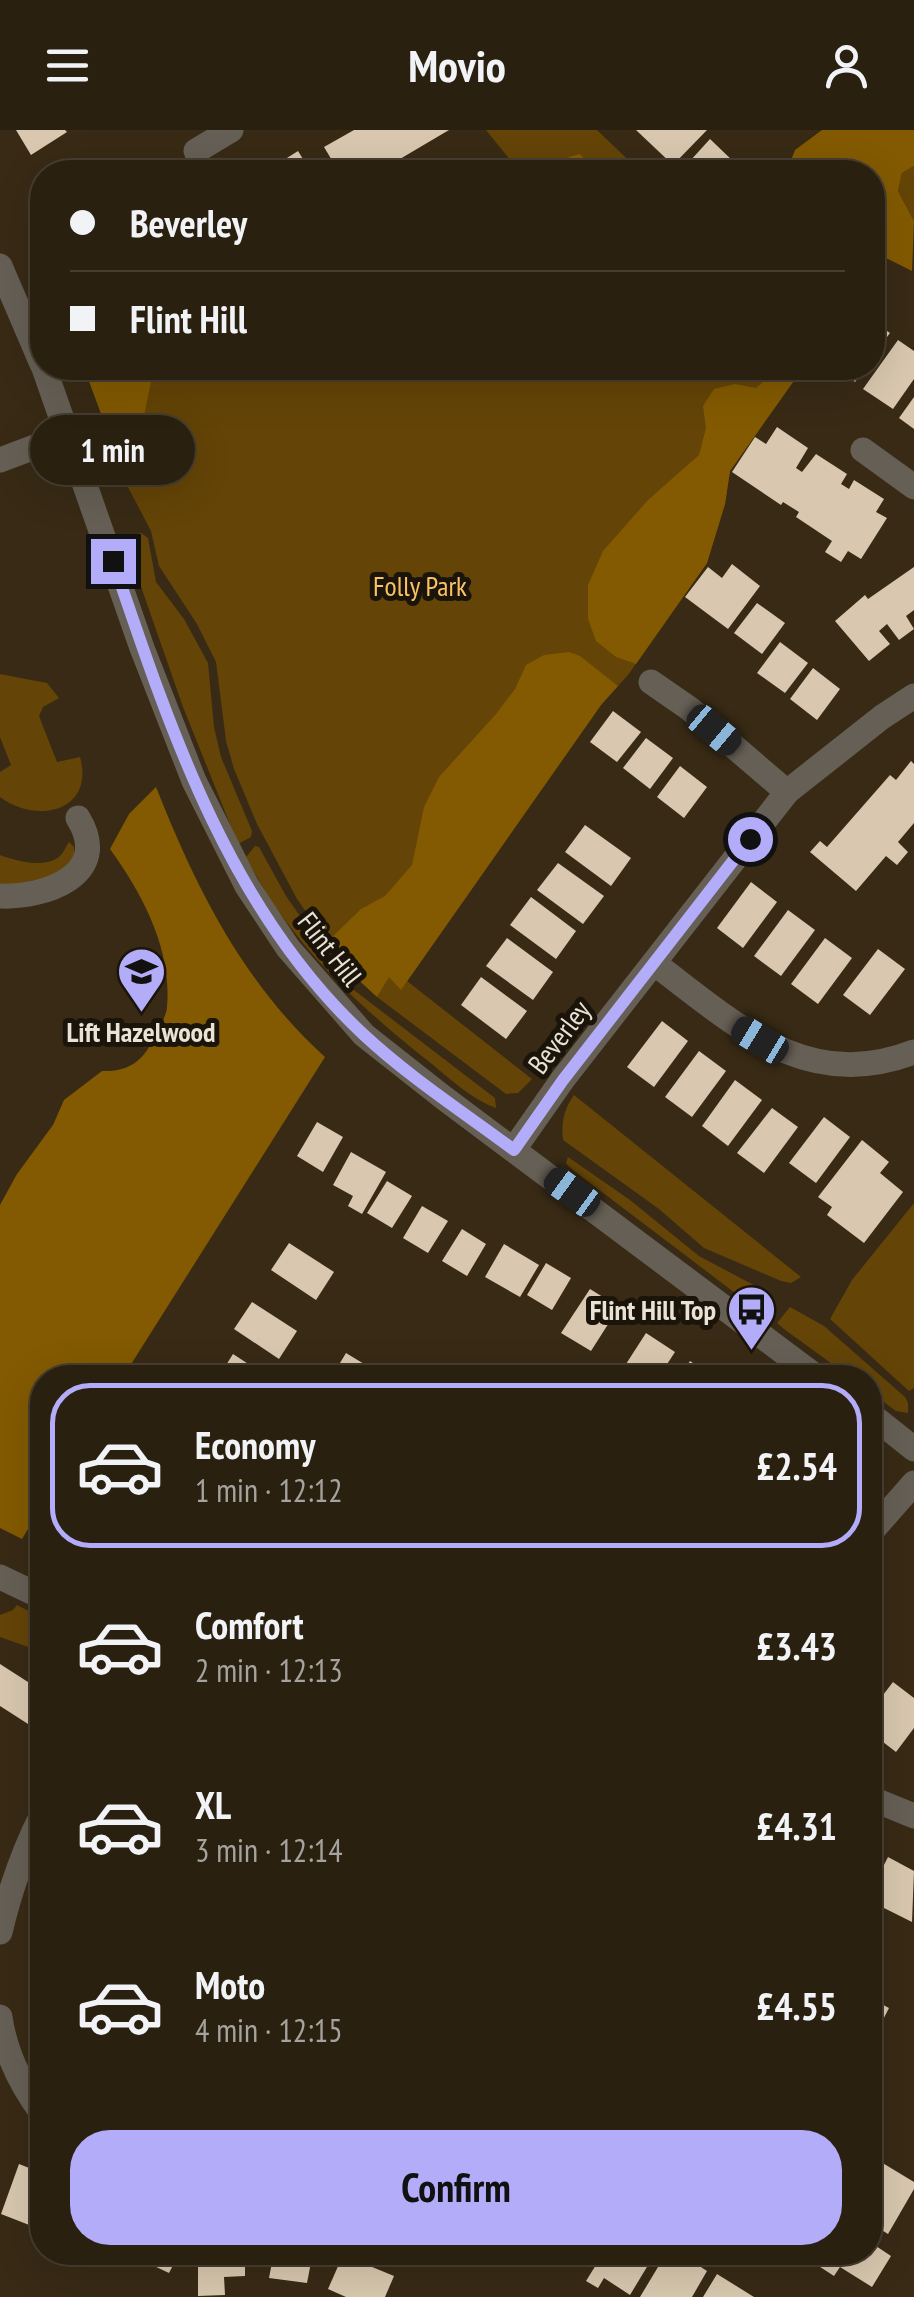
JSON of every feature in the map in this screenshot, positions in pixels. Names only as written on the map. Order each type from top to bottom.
[{"type":"street","points":[[196,151],[231,130]]},
{"type":"street","name":"Flint Hill","points":[[0,266],[30,336]]},
{"type":"street","name":"Flint Hill","points":[[48,380],[172,726],[212,821],[247,886],[288,948],[364,1035],[801,1365]]},
{"type":"street","points":[[0,460],[69,434]]},
{"type":"street","points":[[863,450],[914,487]]},
{"type":"street","points":[[651,682],[690,709],[787,792]]},
{"type":"street","name":"Beverley","points":[[514,1150],[563,1080],[787,792],[914,696]]},
{"type":"street","points":[[0,896],[48,890],[76,874],[86,847],[78,818]]},
{"type":"street","points":[[654,963],[730,1022],[770,1046],[804,1060],[850,1064],[888,1060],[914,1052]]},
{"type":"street","points":[[882,1424],[914,1449]]},
{"type":"street","points":[[882,1519],[914,1483]]},
{"type":"street","points":[[0,1577],[30,1591]]},
{"type":"street","points":[[882,1803],[914,1816]]},
{"type":"street","points":[[2,1917],[30,1838]]},
{"type":"street","points":[[0,2017],[4,2054],[30,2095]]},
{"type":"green space","points":[[486,130],[597,130],[628,160],[510,160]]},
{"type":"green space","points":[[914,166],[914,221],[898,191],[902,173]]},
{"type":"green space","name":"Folly Park","points":[[100,380],[794,380],[730,471],[725,504],[707,563],[628,675],[601,705],[407,981],[532,1079],[518,1093],[506,1094],[377,997],[388,977],[327,942],[297,899],[257,824],[234,769],[226,741],[216,662],[197,624],[159,566],[151,531],[129,489],[126,442]]},
{"type":"green space","points":[[141,533],[148,538],[156,582],[184,619],[208,663],[221,757],[252,831],[251,837],[238,844],[183,707],[124,538]]},
{"type":"green space","points":[[0,674],[47,683],[59,698],[43,707],[39,716],[57,762],[80,757],[82,775],[79,790],[60,808],[30,810],[0,797],[0,772],[11,765],[0,737]]},
{"type":"green space","points":[[69,842],[75,857],[55,876],[0,887],[0,855],[47,862],[60,856]]},
{"type":"green space","points":[[255,846],[350,987],[495,1098],[496,1108],[455,1083],[378,1020],[304,945],[246,857]]},
{"type":"green space","points":[[574,1095],[801,1277],[791,1283],[781,1281],[704,1248],[659,1209],[563,1140],[564,1116]]},
{"type":"green space","points":[[568,1157],[630,1200],[699,1256],[765,1291],[754,1305],[743,1299],[569,1167]]},
{"type":"green space","points":[[914,1203],[914,1388],[909,1391],[830,1319],[852,1280]]},
{"type":"green space","points":[[790,1307],[824,1326],[868,1365],[834,1365],[777,1323]]},
{"type":"green space","points":[[882,1377],[908,1403],[908,1413],[896,1411],[882,1401]]},
{"type":"green space","points":[[17,1605],[30,1612],[30,1648],[0,1637],[0,1615]]},
{"type":"shaded area","points":[[822,130],[914,130],[914,166],[902,173],[898,191],[914,221],[912,271],[885,258],[885,160],[791,160],[795,150]]},
{"type":"shaded area","points":[[580,154],[585,160],[566,160]]},
{"type":"shaded area","points":[[88,380],[151,380],[129,489]]},
{"type":"shaded area","points":[[766,380],[794,380],[730,471],[725,504],[707,563],[636,664],[616,657],[596,641],[588,619],[588,585],[603,551],[648,500],[699,455],[706,428],[703,406],[714,389],[735,384],[756,388]]},
{"type":"shaded area","points":[[569,652],[618,686],[401,990],[389,977],[377,997],[341,964],[327,942],[361,909],[385,896],[412,865],[424,807],[439,777],[496,714],[515,689],[526,665],[544,655]]},
{"type":"shaded area","points":[[156,787],[205,897],[246,966],[325,1057],[131,1365],[30,1365],[30,1526],[22,1539],[0,1528],[0,1205],[53,1125],[64,1100],[102,1071],[125,1068],[137,1061],[165,1016],[167,985],[160,944],[134,885],[110,849],[129,814]]},
{"type":"building","points":[[16,130],[65,130],[67,132],[31,155]]},
{"type":"building","points":[[354,130],[449,130],[398,160],[332,160],[324,147]]},
{"type":"building","points":[[636,130],[707,130],[678,160],[668,160]]},
{"type":"building","points":[[710,139],[732,160],[691,160]]},
{"type":"building","points":[[298,151],[304,160],[284,160]]},
{"type":"building","points":[[898,340],[914,351],[914,379],[893,409],[863,389],[869,380],[885,380],[885,358]]},
{"type":"building","points":[[914,397],[914,429],[899,418]]},
{"type":"building","points":[[777,427],[808,448],[796,468],[802,472],[816,454],[847,474],[841,484],[849,489],[854,480],[884,499],[876,512],[887,518],[861,559],[848,551],[841,562],[825,552],[832,541],[796,517],[799,512],[783,502],[781,505],[732,472],[755,437],[766,444]]},
{"type":"building","points":[[732,564],[760,586],[728,629],[685,597],[708,567],[722,578]]},
{"type":"building","points":[[914,567],[914,610],[906,616],[914,629],[899,640],[887,624],[879,631],[890,644],[869,661],[835,621],[865,595],[868,599]]},
{"type":"building","points":[[757,603],[785,623],[762,654],[734,633]]},
{"type":"building","points":[[780,642],[808,663],[785,693],[757,673]]},
{"type":"building","points":[[813,668],[840,689],[817,720],[790,699]]},
{"type":"building","points":[[613,711],[641,732],[617,762],[590,742]]},
{"type":"building","points":[[646,738],[673,758],[650,789],[623,768]]},
{"type":"building","points":[[911,761],[914,823],[898,842],[908,852],[897,865],[886,856],[856,891],[810,852],[820,841],[827,847],[890,775],[896,780]]},
{"type":"building","points":[[680,766],[707,787],[684,818],[657,797]]},
{"type":"building","points":[[585,825],[631,858],[611,886],[565,852]]},
{"type":"building","points":[[558,863],[604,896],[583,924],[537,890]]},
{"type":"building","points":[[751,882],[777,902],[743,948],[717,928]]},
{"type":"building","points":[[531,897],[576,931],[556,959],[510,925]]},
{"type":"building","points":[[788,910],[815,930],[781,976],[754,956]]},
{"type":"building","points":[[507,938],[553,972],[533,1000],[486,966]]},
{"type":"building","points":[[825,938],[852,958],[818,1004],[791,984]]},
{"type":"building","points":[[878,949],[905,969],[870,1015],[843,995]]},
{"type":"building","points":[[481,977],[527,1011],[506,1039],[461,1005]]},
{"type":"building","points":[[662,1021],[688,1041],[654,1087],[627,1067]]},
{"type":"building","points":[[699,1051],[726,1071],[692,1117],[665,1097]]},
{"type":"building","points":[[735,1080],[762,1100],[728,1146],[702,1126]]},
{"type":"building","points":[[772,1108],[798,1127],[764,1173],[737,1153]]},
{"type":"building","points":[[824,1117],[850,1137],[816,1183],[789,1163]]},
{"type":"building","points":[[317,1122],[343,1137],[323,1172],[297,1156]]},
{"type":"building","points":[[862,1140],[889,1162],[880,1173],[903,1192],[864,1243],[827,1215],[832,1207],[818,1197]]},
{"type":"building","points":[[351,1152],[386,1172],[362,1214],[348,1206],[353,1196],[333,1185]]},
{"type":"building","points":[[387,1181],[412,1196],[392,1228],[367,1213]]},
{"type":"building","points":[[422,1206],[448,1221],[428,1253],[403,1238]]},
{"type":"building","points":[[462,1229],[486,1244],[467,1276],[442,1261]]},
{"type":"building","points":[[289,1243],[334,1272],[316,1300],[271,1270]]},
{"type":"building","points":[[504,1244],[539,1265],[520,1297],[485,1277]]},
{"type":"building","points":[[546,1263],[571,1278],[552,1310],[527,1295]]},
{"type":"building","points":[[590,1289],[619,1307],[591,1351],[561,1333]]},
{"type":"building","points":[[252,1302],[297,1331],[279,1359],[234,1329]]},
{"type":"building","points":[[646,1333],[675,1352],[666,1365],[625,1365]]},
{"type":"building","points":[[346,1353],[366,1365],[339,1365]]},
{"type":"building","points":[[233,1354],[250,1365],[226,1365]]},
{"type":"building","points":[[0,1664],[30,1683],[30,1725],[0,1706]]},
{"type":"building","points":[[893,1682],[914,1698],[914,1728],[896,1752],[882,1741],[882,1696]]},
{"type":"building","points":[[888,1857],[914,1871],[912,1922],[882,1907],[882,1869]]},
{"type":"building","points":[[882,2163],[914,2182],[914,2189],[888,2234],[882,2230]]},
{"type":"building","points":[[19,2164],[30,2168],[30,2225],[1,2214]]},
{"type":"building","points":[[882,2250],[891,2256],[872,2287],[840,2267],[834,2276],[817,2265],[882,2265]]},
{"type":"building","points":[[152,2265],[173,2265],[169,2273]]},
{"type":"building","points":[[198,2265],[245,2265],[245,2276],[224,2277],[225,2295],[198,2296]]},
{"type":"building","points":[[272,2265],[310,2265],[307,2283],[269,2278]]},
{"type":"building","points":[[339,2265],[367,2265],[394,2276],[385,2297],[346,2297],[328,2289]]},
{"type":"building","points":[[596,2265],[648,2265],[630,2295],[604,2278],[598,2288],[586,2281]]},
{"type":"building","points":[[659,2265],[698,2265],[707,2271],[692,2297],[640,2297]]},
{"type":"building","points":[[717,2274],[754,2297],[703,2297]]},
{"type":"place","name":"Lift Hazelwood","points":[[141,1014]]},
{"type":"place","name":"Flint Hill Top","points":[[751,1352]]},
{"type":"route","points":[[113,561],[142,648],[212,821],[247,886],[288,948],[364,1035],[514,1150],[563,1080],[750,839]]}]
